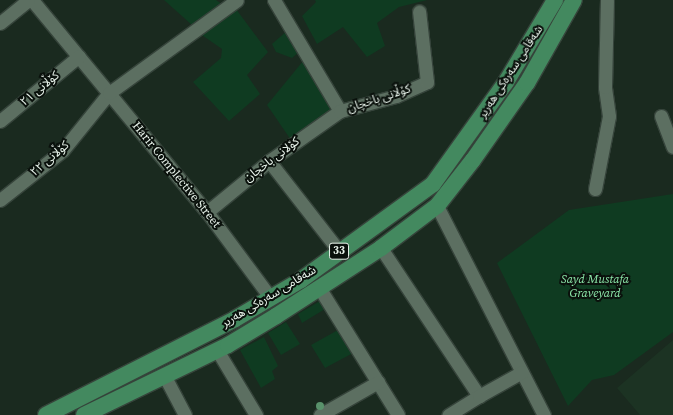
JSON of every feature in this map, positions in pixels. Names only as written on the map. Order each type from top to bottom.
[{"type":"main road","name":"شەقامی سەرەکی هەریر","points":[[46,415],[217,328],[301,280],[433,184],[489,107],[544,22],[555,0]]},
{"type":"main road","name":"شەقامی سەرەکی هەریر","points":[[84,415],[222,347],[320,289],[381,248],[437,206],[473,160],[535,71],[574,0]]},
{"type":"main road","points":[[489,107],[504,116]]},
{"type":"main road","points":[[217,328],[222,347]]},
{"type":"street","points":[[0,23],[28,0]]},
{"type":"street","name":"Harir Complective Street","points":[[32,0],[207,212],[270,297]]},
{"type":"street","name":"کۆڵانی باخچان","points":[[274,0],[340,111],[396,96],[427,82],[419,10]]},
{"type":"street","points":[[595,189],[608,116],[605,86],[607,0]]},
{"type":"street","points":[[109,93],[229,2]]},
{"type":"street","name":"کۆڵانی ٢١","points":[[0,121],[79,56]]},
{"type":"street","name":"کۆڵانی ٢٢","points":[[0,200],[63,150],[109,93]]},
{"type":"street","name":"کۆلانی باخچان","points":[[207,212],[269,161],[340,111]]},
{"type":"street","points":[[661,116],[673,147]]},
{"type":"street","points":[[269,161],[339,252]]},
{"type":"street","points":[[437,206],[544,415]]},
{"type":"street","points":[[381,248],[479,396]]},
{"type":"street","points":[[320,289],[398,415]]},
{"type":"street","points":[[222,347],[256,415]]},
{"type":"street","points":[[448,415],[522,372]]},
{"type":"street","points":[[164,376],[185,415]]},
{"type":"street","points":[[320,415],[378,382]]},
{"type":"shaded area","points":[[673,340],[673,415],[640,415],[617,388]]},
{"type":"green space","points":[[164,0],[216,0],[223,5],[192,25]]},
{"type":"green space","points":[[315,0],[427,0],[399,7],[377,23],[385,46],[367,57],[343,27],[317,44],[302,16],[316,2]]},
{"type":"green space","points":[[236,9],[268,52],[247,75],[260,94],[229,121],[193,82],[221,58],[222,49],[199,33]]},
{"type":"green space","points":[[288,30],[299,52],[292,58],[276,52],[272,44]]},
{"type":"green space","points":[[308,55],[338,104],[291,140],[267,105]]},
{"type":"green space","name":"Sayd Mustafa Graveyard","points":[[673,194],[673,332],[614,375],[592,380],[568,406],[497,263],[569,210]]},
{"type":"green space","points":[[320,301],[325,309],[302,323],[298,314]]},
{"type":"green space","points":[[286,322],[300,344],[281,355],[268,333]]},
{"type":"green space","points":[[338,330],[353,353],[325,368],[311,345]]},
{"type":"green space","points":[[264,337],[278,366],[272,371],[275,379],[261,388],[240,350]]}]
